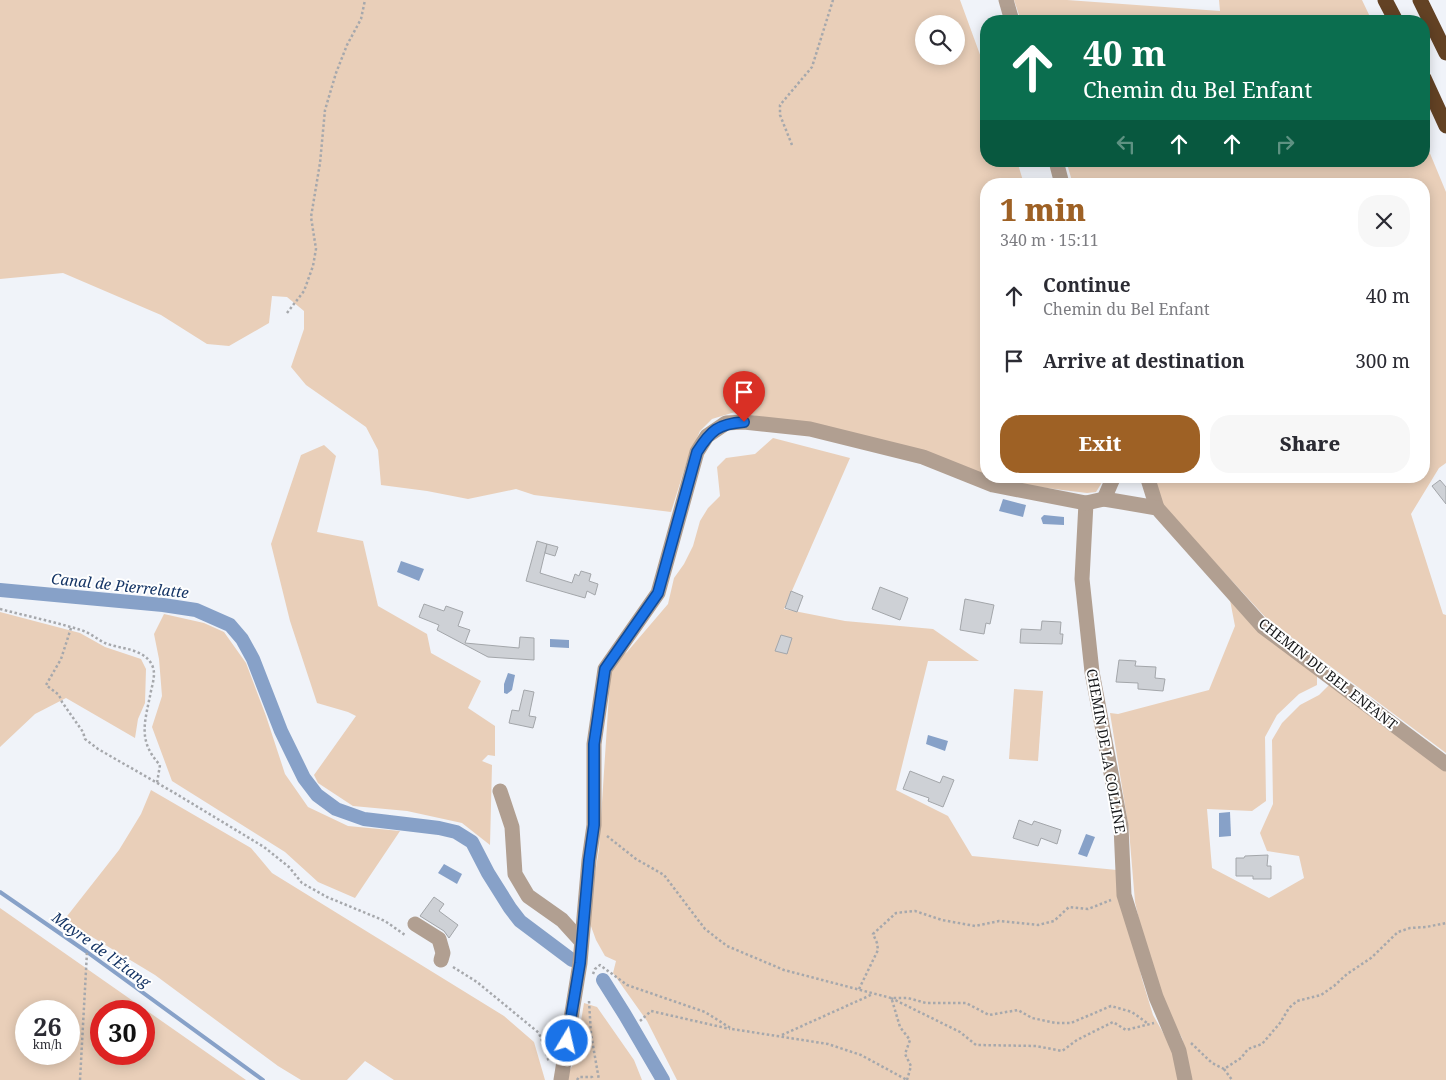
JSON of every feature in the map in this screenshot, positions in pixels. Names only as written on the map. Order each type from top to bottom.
[{"type":"highway","points":[[1385,0],[1393,15]]},
{"type":"highway","points":[[1420,0],[1427,15]]},
{"type":"highway","points":[[1430,20],[1446,53]]},
{"type":"highway","points":[[1430,91],[1446,126]]},
{"type":"street","points":[[1006,0],[1010,15]]},
{"type":"street","points":[[556,1075],[580,963],[594,825],[594,744],[605,669],[658,593],[697,452],[707,436],[726,423],[744,422],[810,429],[923,457],[980,481]]},
{"type":"street","points":[[986,483],[993,486],[1086,503],[1104,499],[1157,508],[1149,483]]},
{"type":"street","points":[[1104,499],[1111,483]]},
{"type":"street","name":"CHEMIN DE LA COLLINE","points":[[1086,503],[1082,579],[1092,672],[1121,826],[1124,895],[1148,973],[1179,1051],[1184,1080]]},
{"type":"street","name":"CHEMIN DU BEL ENFANT","points":[[1157,508],[1263,627],[1446,764]]},
{"type":"street","points":[[500,792],[512,827],[515,874],[528,896],[562,920],[581,941]]},
{"type":"street","points":[[415,924],[439,939],[443,953],[441,960]]},
{"type":"path","points":[[287,313],[304,290],[313,266],[316,249],[311,218],[320,163],[325,110],[347,45],[361,19],[365,0]]},
{"type":"path","points":[[792,145],[780,115],[780,105],[812,67],[833,0]]},
{"type":"path","points":[[0,609],[83,631],[106,643],[134,651],[146,658],[152,665],[154,678],[145,724],[144,740],[152,756],[160,766],[157,783]]},
{"type":"path","points":[[71,628],[61,659],[46,685],[59,694],[62,702],[83,732],[85,739],[98,749],[264,847],[289,867],[302,882],[327,898],[385,921],[409,938]]},
{"type":"path","points":[[594,825],[636,859],[664,875],[706,929],[726,946],[784,970],[891,998],[908,998],[926,1002],[966,1003],[989,1015],[1018,1010],[1032,1018],[1056,1023],[1071,1023],[1111,1006],[1132,1012],[1148,1023]]},
{"type":"path","points":[[859,989],[878,950],[873,934],[896,913],[915,911],[942,920],[976,926],[998,921],[1038,924],[1054,921],[1069,907],[1088,909],[1124,895]]},
{"type":"path","points":[[1224,1069],[1240,1058],[1248,1049],[1262,1044],[1280,1023],[1289,1008],[1297,1001],[1321,994],[1334,986],[1371,958],[1398,932],[1410,928],[1426,928],[1446,923]]},
{"type":"path","points":[[80,1080],[87,952]]},
{"type":"path","points":[[441,960],[476,982],[539,1033],[556,1075]]},
{"type":"path","points":[[592,978],[595,969],[600,965],[627,985],[705,1012],[732,1029]]},
{"type":"path","points":[[781,1036],[873,994]]},
{"type":"path","points":[[891,998],[960,1032],[976,1045],[1036,1046],[1062,1051],[1077,1040],[1113,1022],[1126,1030],[1148,1023],[1168,1023]]},
{"type":"path","points":[[640,1022],[650,1011],[732,1029],[828,1044],[861,1055],[907,1080],[910,1066],[906,1054],[910,1040],[900,1027],[891,998]]},
{"type":"path","points":[[589,1000],[591,1034],[598,1080]]},
{"type":"path","points":[[1190,1041],[1212,1063],[1224,1069],[1232,1080]]},
{"type":"path","points":[[577,1080],[579,1076],[592,1077],[593,1080]]},
{"type":"shaded area","points":[[0,0],[960,0],[980,55],[980,167],[1019,167],[1022,178],[980,178],[980,479],[782,421],[735,412],[712,419],[700,431],[687,461],[671,512],[534,495],[516,489],[468,499],[381,485],[378,450],[366,427],[306,385],[291,367],[304,329],[304,311],[287,297],[272,296],[269,323],[229,346],[207,344],[161,315],[63,273],[0,279]]},
{"type":"shaded area","points":[[1014,0],[1067,0],[1220,11],[1219,0],[1362,0],[1369,15],[1019,15]]},
{"type":"shaded area","points":[[1430,153],[1446,192],[1446,463],[1439,468],[1430,483],[1430,178],[1071,178],[1068,167],[1430,167]]},
{"type":"shaded area","points":[[773,438],[850,458],[784,609],[845,621],[933,629],[979,661],[928,661],[896,790],[948,816],[972,856],[1117,870],[1142,979],[1153,1015],[1174,1052],[1179,1080],[677,1080],[647,1021],[613,973],[616,961],[605,956],[596,940],[588,918],[599,849],[610,679],[612,669],[618,659],[627,652],[668,604],[674,578],[693,546],[700,521],[708,508],[720,496],[717,467],[726,458],[755,454]]},
{"type":"shaded area","points":[[324,445],[336,456],[317,532],[363,541],[378,606],[427,634],[431,653],[481,681],[468,708],[495,726],[495,756],[488,755],[482,761],[492,765],[490,845],[462,823],[407,811],[353,806],[318,783],[314,775],[356,716],[317,703],[290,621],[271,544],[301,455]]},
{"type":"shaded area","points":[[1007,483],[1102,483],[1096,492],[1087,493]]},
{"type":"shaded area","points":[[1155,483],[1430,483],[1411,514],[1443,614],[1446,615],[1446,753],[1267,619],[1164,507]]},
{"type":"shaded area","points":[[1229,595],[1317,676],[1317,685],[1299,694],[1277,715],[1265,737],[1266,801],[1252,811],[1207,809],[1212,868],[1269,898],[1304,878],[1299,856],[1267,851],[1260,833],[1273,804],[1272,740],[1282,723],[1300,705],[1319,695],[1329,685],[1446,769],[1446,1080],[1189,1080],[1182,1038],[1167,1011],[1145,947],[1135,902],[1129,830],[1110,713],[1118,714],[1209,690],[1235,626]]},
{"type":"shaded area","points":[[0,612],[80,633],[105,647],[141,659],[146,669],[145,703],[138,719],[135,738],[66,698],[35,714],[0,747]]},
{"type":"shaded area","points":[[164,614],[204,623],[224,632],[246,663],[285,774],[308,807],[348,826],[400,831],[355,898],[318,882],[285,852],[172,781],[152,727],[162,696],[159,659],[154,634]]},
{"type":"shaded area","points":[[1014,689],[1043,691],[1038,761],[1009,759]]},
{"type":"shaded area","points":[[151,790],[251,848],[272,873],[504,1016],[534,1042],[545,1080],[394,1080],[365,1061],[347,1080],[301,1080],[278,1066],[155,975],[64,920],[119,850],[141,814]]},
{"type":"shaded area","points":[[0,908],[132,1000],[90,1000],[90,1065],[155,1065],[155,1016],[246,1080],[0,1080]]},
{"type":"shaded area","points":[[584,1003],[597,1007],[634,1060],[642,1080],[565,1080],[574,1063]]},
{"type":"water","points":[[1003,499],[1026,505],[1023,517],[999,511]]},
{"type":"water","points":[[1044,515],[1064,517],[1064,525],[1043,524],[1041,518]]},
{"type":"water","points":[[401,561],[424,569],[419,581],[397,572]]},
{"type":"water","points":[[550,639],[569,640],[569,648],[550,647]]},
{"type":"water","points":[[508,673],[515,675],[512,690],[507,694],[504,693],[504,684]]},
{"type":"water","points":[[928,735],[948,741],[945,751],[926,744]]},
{"type":"water","points":[[1230,812],[1231,836],[1219,837],[1219,813]]},
{"type":"water","points":[[1086,834],[1095,837],[1087,857],[1078,854]]},
{"type":"water","points":[[444,864],[462,874],[457,884],[438,873]]},
{"type":"building","points":[[1440,480],[1446,487],[1446,504],[1432,486]]},
{"type":"building","points":[[537,541],[547,544],[540,573],[572,583],[575,574],[579,576],[581,571],[591,574],[589,581],[598,584],[595,595],[587,591],[585,598],[526,581]]},
{"type":"building","points":[[547,544],[558,547],[555,556],[545,553]]},
{"type":"building","points":[[880,587],[908,598],[900,620],[872,609]]},
{"type":"building","points":[[791,591],[803,596],[797,612],[785,608]]},
{"type":"building","points":[[965,599],[994,605],[990,624],[986,623],[984,634],[960,630]]},
{"type":"building","points":[[424,604],[444,611],[446,606],[463,612],[458,626],[470,630],[465,643],[519,648],[520,637],[534,638],[534,660],[488,657],[437,630],[439,625],[419,617]]},
{"type":"building","points":[[1042,621],[1061,622],[1060,634],[1063,634],[1062,644],[1020,643],[1021,629],[1041,630]]},
{"type":"building","points":[[781,635],[792,638],[787,654],[775,651]]},
{"type":"building","points":[[1119,660],[1136,661],[1135,666],[1156,667],[1155,678],[1165,679],[1163,691],[1138,689],[1138,683],[1116,682]]},
{"type":"building","points":[[524,690],[534,692],[529,716],[536,717],[533,728],[509,723],[512,710],[519,711]]},
{"type":"building","points":[[910,771],[940,783],[943,776],[954,780],[943,807],[928,801],[929,798],[903,789]]},
{"type":"building","points":[[1019,820],[1032,825],[1034,821],[1061,830],[1057,844],[1041,838],[1038,846],[1013,838]]},
{"type":"building","points":[[1268,855],[1267,866],[1271,866],[1271,879],[1253,879],[1253,876],[1236,876],[1236,858]]},
{"type":"building","points":[[434,897],[444,904],[439,911],[458,925],[449,938],[444,931],[420,916]]},
{"type":"waterway","name":"Canal de Pierrelatte","points":[[0,590],[163,605],[196,610],[230,625],[242,639],[253,659],[281,731],[304,778],[317,795],[336,809],[364,819],[439,828],[456,832],[472,842],[488,873],[520,921],[572,960]]},
{"type":"waterway","name":"Mayre de l'Étang","points":[[0,892],[87,952],[263,1080]]},
{"type":"waterway","name":"Canal de Pierrelatte","points":[[603,980],[663,1080]]},
{"type":"route","points":[[567,1041],[580,963],[594,825],[594,744],[605,669],[658,593],[697,452],[707,436],[726,423],[744,422]]}]
